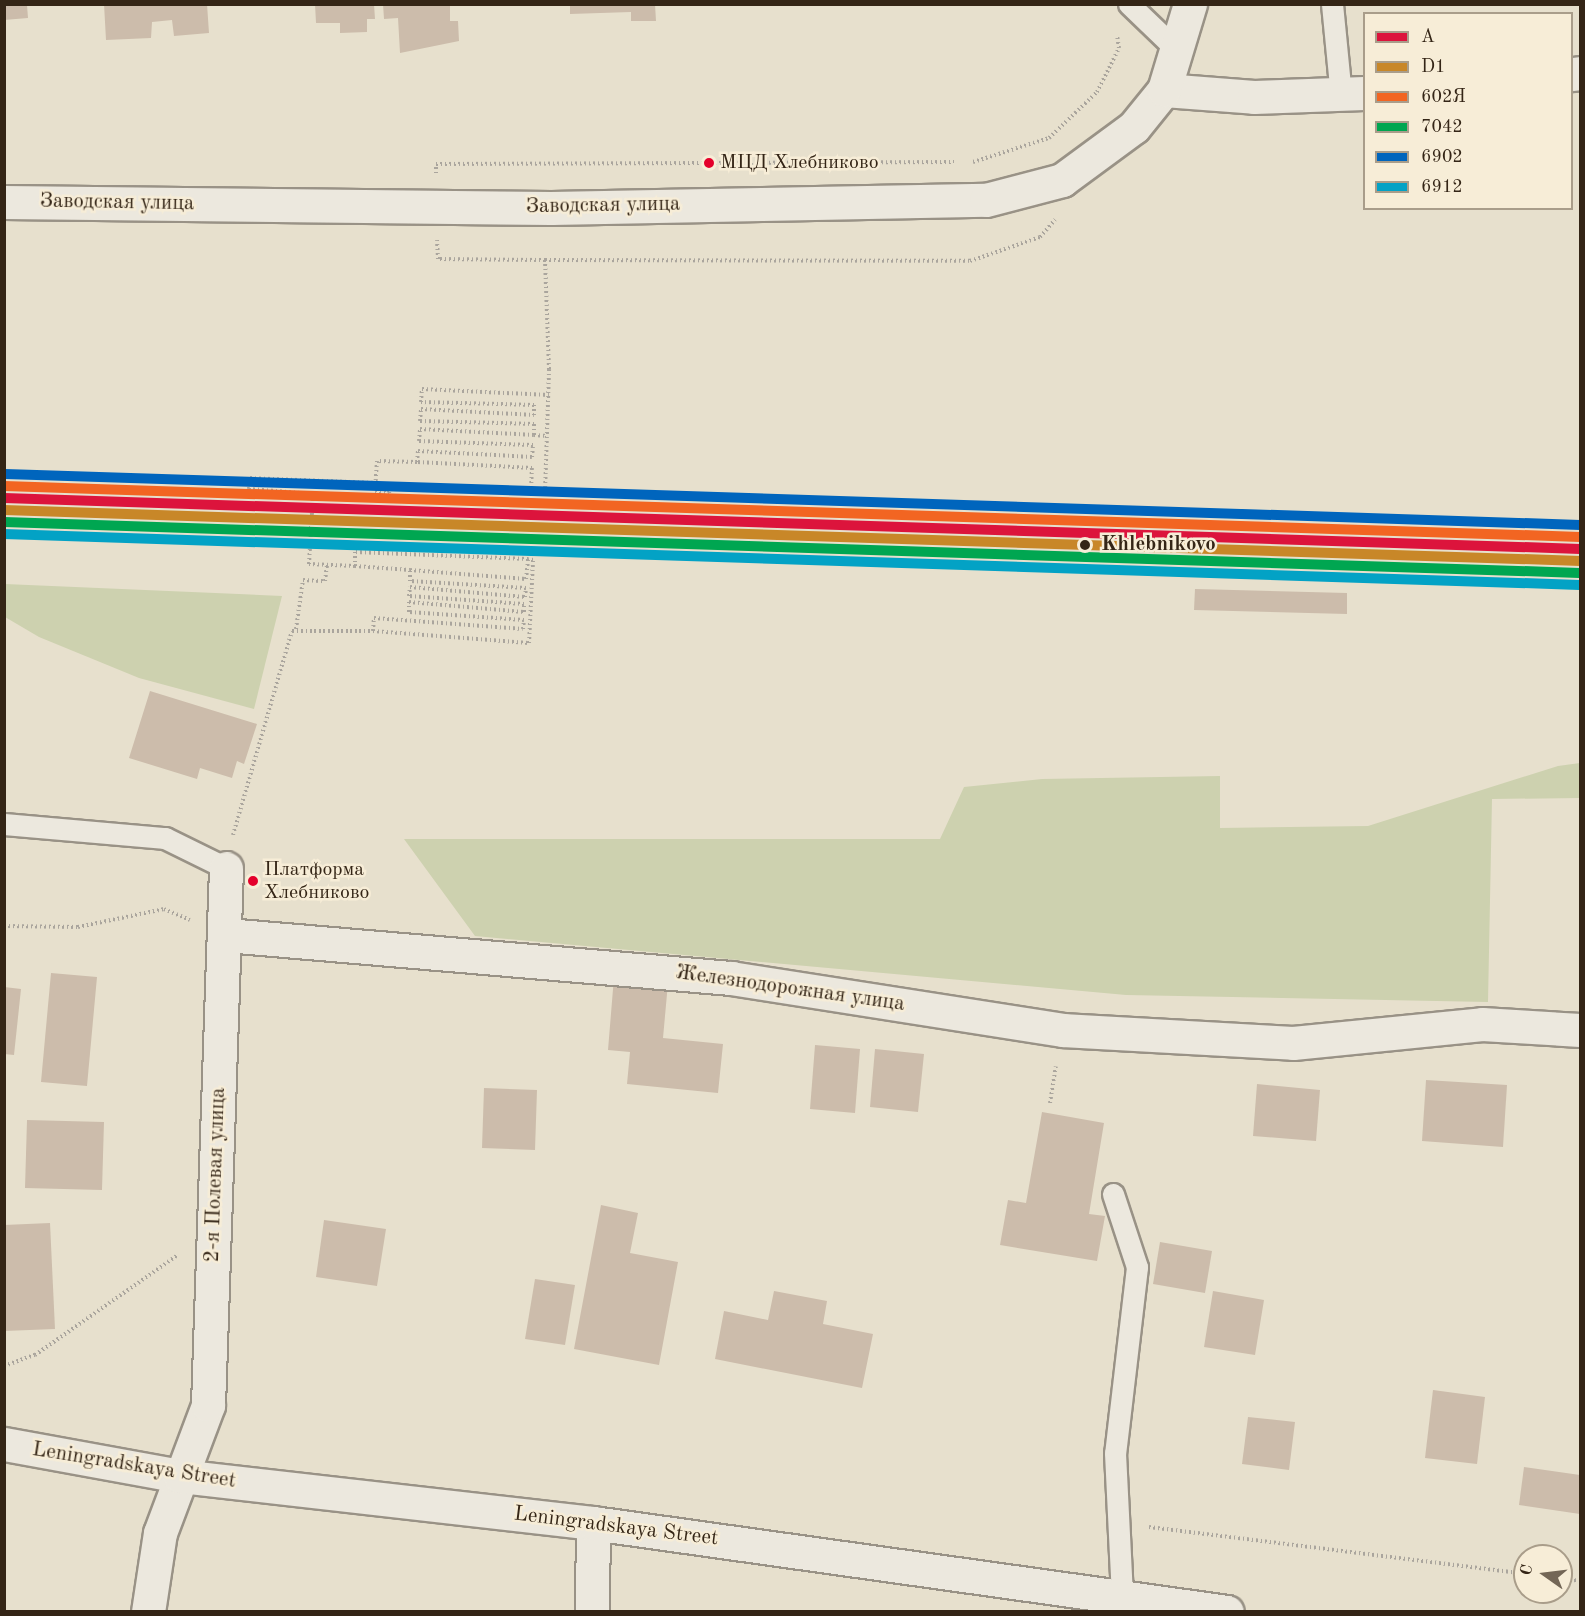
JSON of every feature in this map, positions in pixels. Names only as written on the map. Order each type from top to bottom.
[{"type":"street","name":"Заводская улица","points":[[4,202],[551,208],[986,200],[1062,180],[1134,127],[1164,90],[1178,51],[1190,4]]},
{"type":"street","points":[[1164,90],[1254,97],[1353,94]]},
{"type":"street","name":"2-я Полевая улица","points":[[148,1611],[160,1533],[180,1476],[201,1433],[208,1405],[226,935],[226,868]]},
{"type":"street","name":"Железнодорожная улица","points":[[226,935],[731,978],[1062,1030],[1293,1043],[1482,1024],[1581,1030]]},
{"type":"street","name":"Leningradskaya Street","points":[[4,1444],[180,1476],[1121,1580],[1186,1608],[1227,1611]]},
{"type":"street","points":[[592,1611],[593,1522]]},
{"type":"lane","points":[[1129,4],[1178,51]]},
{"type":"lane","points":[[1332,4],[1353,94]]},
{"type":"lane","points":[[4,824],[165,838],[226,868]]},
{"type":"lane","points":[[1113,1194],[1137,1267],[1115,1453],[1121,1580]]},
{"type":"path","points":[[545,260],[970,261],[1040,237],[1062,213],[1062,180]]},
{"type":"path","points":[[531,492],[532,468],[377,461],[375,492],[389,493],[390,488],[531,492],[544,492],[549,369]]},
{"type":"path","points":[[534,435],[534,424],[420,421],[421,409],[534,415],[534,405],[421,402],[422,389],[549,395]]},
{"type":"path","points":[[417,462],[418,451],[532,458],[533,445],[419,441],[420,429],[547,436]]},
{"type":"path","points":[[375,483],[250,478],[249,489],[313,494],[309,564],[526,579],[528,559]]},
{"type":"path","points":[[226,868],[288,635],[296,629],[373,631],[529,643],[533,560],[355,552],[355,566]]},
{"type":"path","points":[[296,629],[303,580],[325,581],[327,565]]},
{"type":"path","points":[[410,570],[410,580],[526,588],[525,597],[410,587],[409,596],[524,604],[524,612]]},
{"type":"path","points":[[373,631],[374,618],[523,629],[524,620],[409,612],[409,603],[530,613]]},
{"type":"path","points":[[4,926],[78,927],[164,909],[226,935]]},
{"type":"path","points":[[4,1366],[35,1355],[159,1265],[213,1236]]},
{"type":"path","points":[[1121,1580],[1151,1525],[1513,1572]]},
{"type":"green space","points":[[5,584],[282,596],[254,709],[139,678],[39,637],[5,617]]},
{"type":"green space","points":[[1580,763],[1580,798],[1492,799],[1488,1002],[1126,995],[475,936],[404,839],[940,839],[964,787],[1042,779],[1220,776],[1220,828],[1368,826],[1558,766]]},
{"type":"building","points":[[104,4],[207,4],[209,33],[174,36],[172,20],[152,22],[151,38],[106,40]]},
{"type":"building","points":[[315,4],[374,4],[375,19],[367,19],[367,32],[340,33],[340,23],[316,23]]},
{"type":"building","points":[[383,4],[450,4],[450,21],[458,21],[459,41],[400,53],[398,18],[384,19]]},
{"type":"building","points":[[570,4],[655,4],[656,21],[631,21],[631,12],[570,14]]},
{"type":"building","points":[[4,5],[27,5],[28,18],[4,20]]},
{"type":"building","points":[[1195,589],[1347,593],[1347,614],[1194,610]]},
{"type":"building","points":[[150,691],[257,724],[244,764],[237,761],[232,778],[200,768],[197,779],[129,758]]},
{"type":"building","points":[[51,973],[97,977],[87,1086],[41,1082]]},
{"type":"building","points":[[614,977],[668,983],[663,1038],[723,1044],[718,1093],[627,1084],[630,1052],[608,1050]]},
{"type":"building","points":[[4,987],[21,989],[14,1055],[4,1054]]},
{"type":"building","points":[[815,1045],[860,1049],[855,1113],[810,1109]]},
{"type":"building","points":[[875,1049],[924,1054],[918,1112],[870,1107]]},
{"type":"building","points":[[1426,1080],[1507,1085],[1503,1147],[1422,1141]]},
{"type":"building","points":[[1257,1084],[1320,1090],[1316,1141],[1253,1136]]},
{"type":"building","points":[[484,1088],[537,1090],[535,1150],[482,1148]]},
{"type":"building","points":[[1042,1112],[1104,1123],[1089,1214],[1105,1216],[1097,1261],[1000,1245],[1008,1200],[1026,1203]]},
{"type":"building","points":[[27,1120],[104,1122],[102,1190],[25,1188]]},
{"type":"building","points":[[601,1205],[638,1213],[630,1253],[678,1262],[659,1365],[574,1349]]},
{"type":"building","points":[[324,1220],[386,1229],[377,1286],[316,1277]]},
{"type":"building","points":[[50,1223],[55,1329],[4,1331],[4,1225]]},
{"type":"building","points":[[1160,1242],[1212,1251],[1205,1293],[1153,1284]]},
{"type":"building","points":[[535,1279],[575,1285],[565,1345],[525,1339]]},
{"type":"building","points":[[774,1291],[827,1301],[823,1324],[873,1334],[862,1388],[715,1359],[724,1311],[768,1320]]},
{"type":"building","points":[[1213,1291],[1264,1300],[1255,1355],[1204,1347]]},
{"type":"building","points":[[1433,1390],[1485,1397],[1477,1464],[1425,1458]]},
{"type":"building","points":[[1248,1417],[1295,1422],[1289,1470],[1242,1464]]},
{"type":"building","points":[[1524,1467],[1580,1475],[1580,1514],[1519,1505]]},
{"type":"transit line","name":"6902","points":[[5,474],[1580,525]]},
{"type":"transit line","name":"602Я","points":[[4,486],[1580,537]]},
{"type":"transit line","name":"A","points":[[4,498],[1580,549]]},
{"type":"transit line","name":"D1","points":[[4,510],[1580,561]]},
{"type":"transit line","name":"7042","points":[[4,522],[1579,573]]},
{"type":"transit line","name":"6912","points":[[4,534],[1579,585]]},
{"type":"place","name":"МЦД Хлебниково","points":[[709,163]]},
{"type":"place","name":"Khlebnikovo","points":[[1085,545]]},
{"type":"place","name":"Платформа Хлебниково","points":[[253,881]]}]
